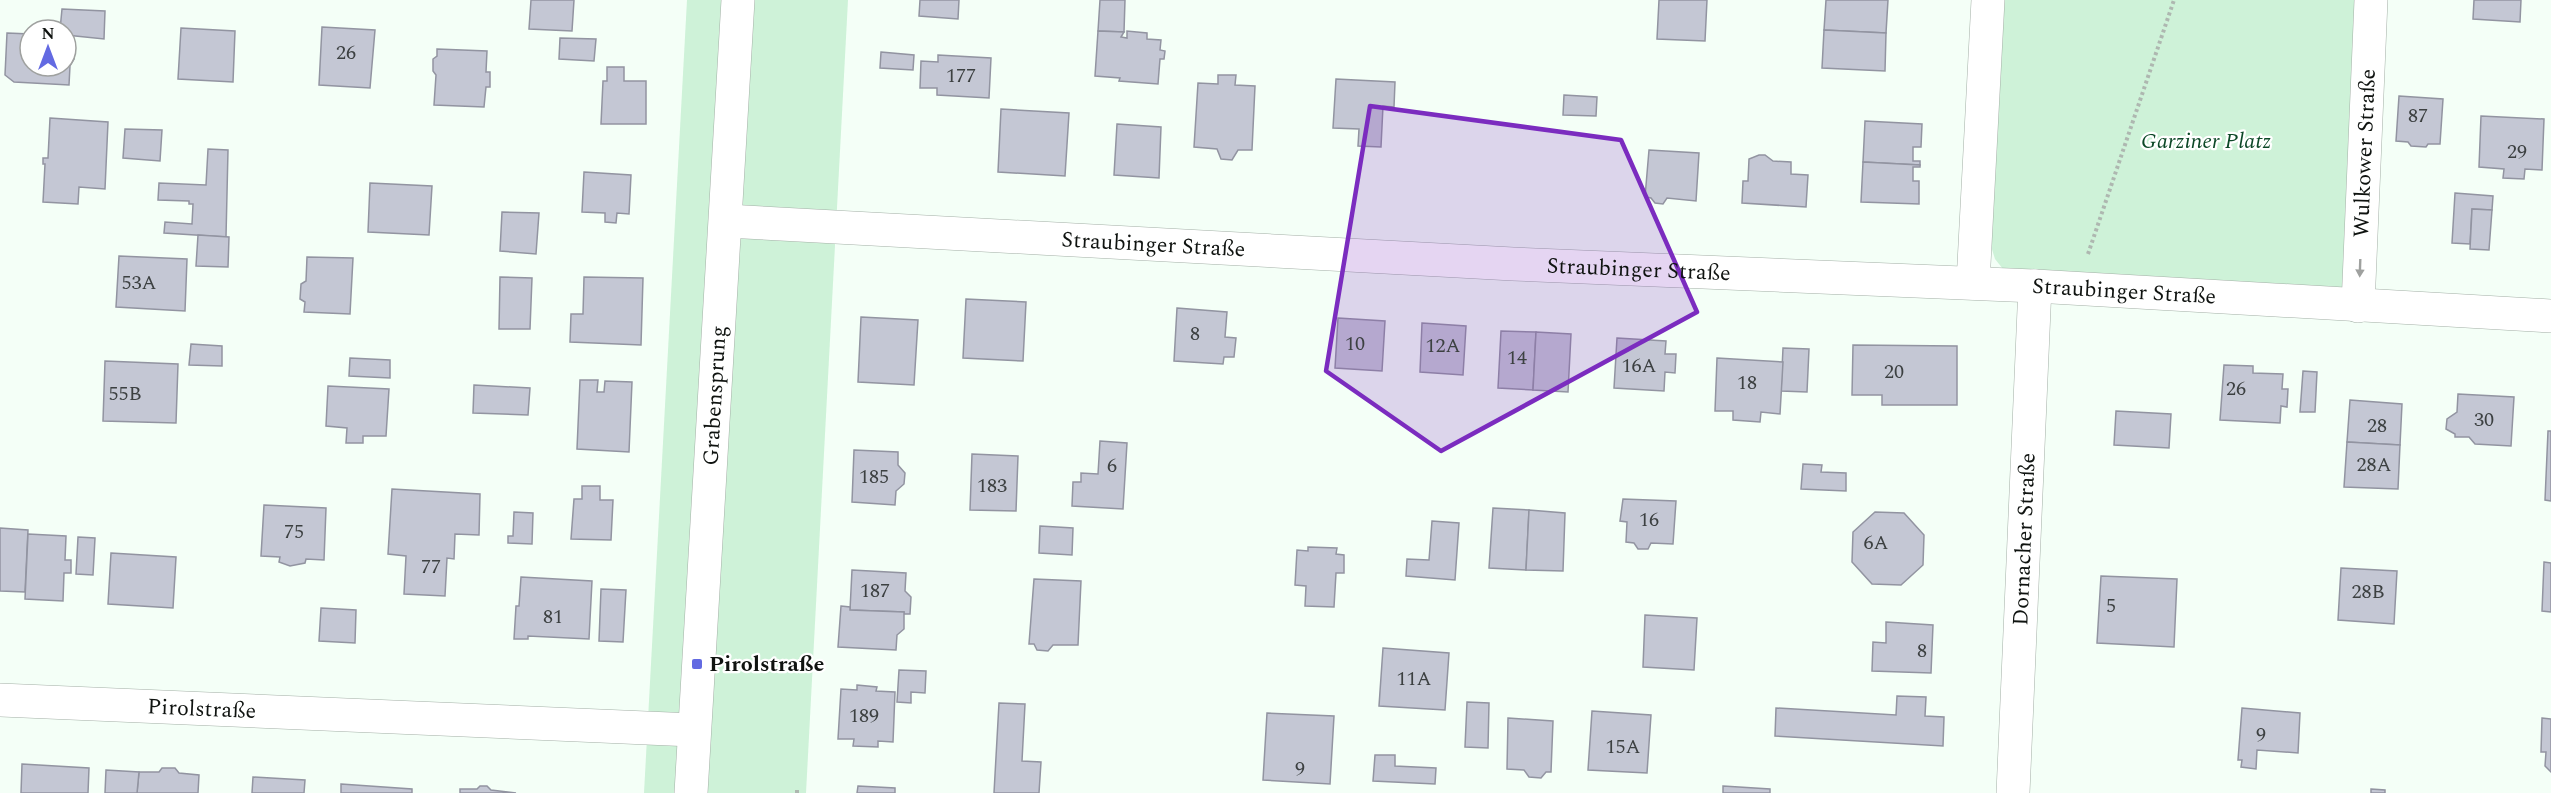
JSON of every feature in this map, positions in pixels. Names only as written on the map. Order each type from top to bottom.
[{"type":"street","name":"Grabensprung","points":[[691,793],[738,0]]},
{"type":"street","points":[[1973,283],[1988,0]]},
{"type":"street","name":"Wulkower Straße","points":[[2358,306],[2371,0]]},
{"type":"street","name":"Straubinger Straße","points":[[726,221],[1513,264],[2035,286],[2551,316]]},
{"type":"street","name":"Dornacher Straße","points":[[2013,793],[2035,286]]},
{"type":"street","name":"Pirolstraße","points":[[0,700],[693,730]]},
{"type":"path","points":[[2077,289],[2174,0]]},
{"type":"path","points":[[797,787],[797,793]]},
{"type":"highlighted area","points":[[1370,106],[1621,140],[1697,312],[1441,451],[1326,371]]},
{"type":"green space","points":[[687,0],[848,0],[806,793],[644,793]]},
{"type":"green space","name":"Garziner Platz","points":[[2002,0],[2358,0],[2346,288],[2007,274],[1995,259],[1991,246]]},
{"type":"building","points":[[531,0],[574,0],[572,31],[529,29]]},
{"type":"building","points":[[920,0],[959,0],[958,19],[919,16]]},
{"type":"building","points":[[1100,0],[1125,0],[1124,32],[1098,31]]},
{"type":"building","points":[[1659,0],[1707,0],[1705,41],[1657,39]]},
{"type":"building","points":[[1826,0],[1888,0],[1886,33],[1824,30]]},
{"type":"building","points":[[2474,0],[2521,0],[2520,22],[2473,19]]},
{"type":"building","points":[[62,9],[105,11],[104,39],[78,36],[78,18],[61,18]]},
{"type":"building","points":[[322,27],[375,30],[370,88],[319,85]]},
{"type":"building","points":[[181,28],[235,31],[233,82],[178,79]]},
{"type":"building","points":[[1824,30],[1886,33],[1885,71],[1822,68]]},
{"type":"building","points":[[1098,31],[1124,32],[1121,37],[1127,38],[1127,31],[1147,33],[1147,39],[1161,40],[1160,50],[1165,51],[1164,59],[1160,59],[1158,84],[1119,81],[1120,78],[1095,76]]},
{"type":"building","points":[[7,33],[18,33],[18,78],[69,78],[69,85],[14,82],[5,75]]},
{"type":"building","points":[[560,38],[596,39],[594,61],[559,59]]},
{"type":"building","points":[[437,49],[487,51],[486,72],[490,72],[490,87],[486,87],[484,107],[434,105],[436,75],[433,71],[433,59],[437,56]]},
{"type":"building","points":[[881,52],[914,55],[913,70],[880,68]]},
{"type":"building","points":[[938,55],[991,58],[989,98],[937,95],[937,88],[920,88],[921,61],[938,62]]},
{"type":"building","points":[[607,67],[624,67],[624,81],[646,81],[646,124],[601,124],[603,81],[607,81]]},
{"type":"building","points":[[1218,75],[1236,75],[1235,85],[1255,86],[1252,150],[1238,150],[1232,160],[1221,159],[1217,149],[1194,147],[1198,83],[1218,84]]},
{"type":"building","points":[[1336,79],[1395,82],[1394,107],[1383,106],[1381,147],[1358,146],[1359,129],[1333,128]]},
{"type":"building","points":[[1564,95],[1597,97],[1596,116],[1563,115]]},
{"type":"building","points":[[2399,96],[2443,99],[2440,144],[2428,144],[2426,147],[2411,146],[2408,142],[2396,141]]},
{"type":"building","points":[[1001,109],[1069,113],[1065,176],[998,172]]},
{"type":"building","points":[[2481,116],[2544,119],[2542,170],[2525,169],[2524,179],[2503,178],[2504,169],[2479,167]]},
{"type":"building","points":[[50,118],[108,122],[105,189],[79,187],[78,204],[43,202],[45,164],[43,164],[43,158],[48,158]]},
{"type":"building","points":[[1865,121],[1922,124],[1921,147],[1913,147],[1913,161],[1920,161],[1920,165],[1863,162]]},
{"type":"building","points":[[1117,124],[1161,127],[1159,178],[1114,175]]},
{"type":"building","points":[[125,129],[162,130],[160,161],[123,158]]},
{"type":"building","points":[[208,149],[228,150],[226,237],[164,233],[165,222],[192,224],[193,204],[189,204],[189,201],[158,200],[159,183],[206,185]]},
{"type":"building","points":[[1649,150],[1699,153],[1696,201],[1667,198],[1663,204],[1655,203],[1651,198],[1645,197]]},
{"type":"building","points":[[1765,155],[1773,161],[1791,162],[1791,174],[1808,175],[1806,207],[1742,203],[1743,181],[1748,181],[1749,159]]},
{"type":"building","points":[[1863,162],[1920,165],[1920,167],[1913,167],[1913,181],[1919,181],[1919,204],[1861,202]]},
{"type":"building","points":[[584,172],[631,175],[629,214],[617,213],[616,223],[605,222],[605,213],[582,212]]},
{"type":"building","points":[[370,183],[432,186],[429,235],[368,232]]},
{"type":"building","points":[[2455,193],[2493,196],[2492,210],[2472,209],[2470,244],[2452,243]]},
{"type":"building","points":[[2472,209],[2492,210],[2489,250],[2470,249]]},
{"type":"building","points":[[502,212],[539,213],[536,254],[500,251]]},
{"type":"building","points":[[198,235],[229,237],[228,267],[196,266]]},
{"type":"building","points":[[119,256],[187,259],[185,311],[116,307]]},
{"type":"building","points":[[307,257],[353,258],[350,314],[304,312],[305,302],[300,299],[301,284],[306,281]]},
{"type":"building","points":[[500,277],[532,278],[530,329],[499,329]]},
{"type":"building","points":[[584,277],[643,278],[641,345],[570,342],[571,314],[583,314]]},
{"type":"building","points":[[966,299],[1026,302],[1023,361],[963,358]]},
{"type":"building","points":[[1177,308],[1227,312],[1225,337],[1236,338],[1234,357],[1224,357],[1223,364],[1174,361]]},
{"type":"building","points":[[861,317],[918,320],[914,385],[858,382]]},
{"type":"building","points":[[1338,318],[1385,321],[1382,371],[1335,368]]},
{"type":"building","points":[[1422,323],[1466,326],[1463,375],[1420,372]]},
{"type":"building","points":[[1501,331],[1536,332],[1533,390],[1498,388]]},
{"type":"building","points":[[1536,332],[1571,334],[1568,392],[1533,390]]},
{"type":"building","points":[[1617,338],[1666,341],[1665,354],[1676,354],[1675,373],[1665,372],[1664,391],[1614,388]]},
{"type":"building","points":[[191,344],[222,346],[222,366],[189,365]]},
{"type":"building","points":[[1853,345],[1957,346],[1957,405],[1882,405],[1882,395],[1852,395]]},
{"type":"building","points":[[1783,348],[1809,349],[1807,392],[1781,391]]},
{"type":"building","points":[[350,358],[390,360],[390,378],[349,376]]},
{"type":"building","points":[[1717,358],[1783,362],[1780,414],[1761,412],[1760,422],[1733,420],[1733,411],[1715,411]]},
{"type":"building","points":[[105,361],[178,364],[176,423],[103,421]]},
{"type":"building","points":[[2224,365],[2253,366],[2253,373],[2283,374],[2282,389],[2288,389],[2287,407],[2281,406],[2280,423],[2220,420]]},
{"type":"building","points":[[2303,371],[2317,372],[2315,412],[2300,412]]},
{"type":"building","points":[[580,380],[598,380],[597,392],[604,392],[605,381],[632,382],[629,452],[577,449]]},
{"type":"building","points":[[474,385],[530,388],[528,415],[473,413]]},
{"type":"building","points":[[328,386],[389,389],[386,436],[363,436],[363,443],[346,443],[347,428],[326,426]]},
{"type":"building","points":[[2458,394],[2514,397],[2511,446],[2475,444],[2469,437],[2455,437],[2455,434],[2446,429],[2447,419],[2457,412]]},
{"type":"building","points":[[2350,400],[2402,404],[2400,445],[2347,442]]},
{"type":"building","points":[[2116,411],[2171,414],[2169,448],[2114,445]]},
{"type":"building","points":[[2548,431],[2551,431],[2551,501],[2545,500]]},
{"type":"building","points":[[1100,441],[1127,443],[1123,509],[1072,506],[1073,482],[1081,482],[1081,473],[1098,474]]},
{"type":"building","points":[[2347,442],[2400,445],[2398,489],[2344,487]]},
{"type":"building","points":[[854,450],[898,452],[898,465],[905,473],[904,484],[896,491],[895,505],[852,502]]},
{"type":"building","points":[[972,454],[1018,456],[1016,511],[970,510]]},
{"type":"building","points":[[1803,464],[1822,465],[1821,472],[1846,473],[1846,491],[1801,489]]},
{"type":"building","points":[[582,486],[600,486],[600,500],[613,500],[611,540],[571,539],[574,499],[582,499]]},
{"type":"building","points":[[392,489],[480,494],[479,535],[455,534],[454,559],[447,558],[445,596],[404,594],[406,556],[388,554]]},
{"type":"building","points":[[1623,499],[1676,501],[1673,544],[1651,543],[1648,549],[1638,549],[1634,543],[1626,542],[1627,522],[1620,521]]},
{"type":"building","points":[[264,505],[326,508],[324,560],[306,559],[305,563],[290,566],[279,562],[280,557],[261,556]]},
{"type":"building","points":[[1493,508],[1529,510],[1526,570],[1489,568]]},
{"type":"building","points":[[1529,510],[1565,513],[1563,571],[1526,570]]},
{"type":"building","points":[[514,512],[533,513],[532,544],[508,543],[508,536],[513,536]]},
{"type":"building","points":[[1875,512],[1904,513],[1924,535],[1923,565],[1901,585],[1872,584],[1852,562],[1853,532]]},
{"type":"building","points":[[1432,521],[1459,523],[1455,580],[1406,576],[1407,559],[1429,560]]},
{"type":"building","points":[[1040,526],[1073,528],[1072,555],[1039,553]]},
{"type":"building","points":[[0,528],[28,530],[25,592],[0,591]]},
{"type":"building","points":[[28,534],[66,536],[65,560],[71,560],[71,573],[64,573],[63,601],[25,599]]},
{"type":"building","points":[[78,537],[95,538],[93,575],[76,574]]},
{"type":"building","points":[[1308,547],[1337,548],[1336,554],[1344,555],[1344,573],[1336,573],[1334,607],[1305,606],[1306,586],[1295,585],[1297,550],[1308,551]]},
{"type":"building","points":[[111,553],[176,557],[173,608],[108,604]]},
{"type":"building","points":[[2544,562],[2551,563],[2551,612],[2542,611]]},
{"type":"building","points":[[2341,568],[2397,571],[2394,624],[2338,620]]},
{"type":"building","points":[[852,570],[906,573],[905,591],[911,597],[910,614],[850,610]]},
{"type":"building","points":[[2101,576],[2177,579],[2174,647],[2097,643]]},
{"type":"building","points":[[521,577],[592,581],[589,639],[528,636],[528,639],[514,639]]},
{"type":"building","points":[[1034,579],[1081,581],[1078,645],[1053,645],[1048,651],[1037,650],[1034,644],[1029,644]]},
{"type":"building","points":[[601,589],[626,590],[623,642],[599,641]]},
{"type":"building","points":[[841,606],[850,607],[850,610],[904,612],[904,629],[897,635],[896,650],[838,647]]},
{"type":"building","points":[[321,608],[356,610],[355,643],[319,641]]},
{"type":"building","points":[[1645,615],[1697,618],[1694,670],[1643,667]]},
{"type":"building","points":[[1886,622],[1933,625],[1931,673],[1872,671],[1873,642],[1886,643]]},
{"type":"building","points":[[1383,648],[1449,653],[1445,710],[1379,706]]},
{"type":"building","points":[[899,670],[926,671],[925,693],[911,692],[911,703],[897,702]]},
{"type":"building","points":[[857,685],[877,687],[876,691],[895,692],[893,742],[878,741],[878,747],[853,746],[854,739],[838,739],[841,689],[857,690]]},
{"type":"building","points":[[1897,696],[1926,697],[1925,716],[1944,717],[1943,746],[1775,736],[1776,708],[1896,715]]},
{"type":"building","points":[[1467,702],[1489,703],[1488,748],[1465,747]]},
{"type":"building","points":[[999,703],[1025,704],[1022,761],[1041,762],[1039,793],[994,793]]},
{"type":"building","points":[[2242,708],[2300,713],[2298,753],[2257,750],[2256,769],[2241,767],[2242,760],[2238,760]]},
{"type":"building","points":[[1592,711],[1651,715],[1647,773],[1588,770]]},
{"type":"building","points":[[1267,713],[1334,716],[1330,784],[1263,780]]},
{"type":"building","points":[[1508,718],[1553,721],[1551,772],[1546,772],[1541,778],[1529,777],[1524,770],[1507,769]]},
{"type":"building","points":[[2542,718],[2551,719],[2551,772],[2545,766],[2546,752],[2541,752]]},
{"type":"building","points":[[1375,755],[1395,755],[1395,766],[1436,768],[1435,784],[1373,781]]},
{"type":"building","points":[[22,764],[89,768],[88,793],[21,793]]},
{"type":"building","points":[[162,768],[175,768],[179,773],[199,775],[198,793],[137,793],[139,772],[159,772]]},
{"type":"building","points":[[106,770],[139,772],[137,793],[105,793]]},
{"type":"building","points":[[253,777],[305,780],[304,793],[252,793]]},
{"type":"building","points":[[341,784],[412,789],[412,793],[341,793]]},
{"type":"building","points":[[480,786],[487,786],[491,790],[516,793],[460,793],[460,789],[477,789]]},
{"type":"building","points":[[858,786],[895,788],[895,793],[857,793]]},
{"type":"building","points":[[1723,786],[1770,789],[1770,793],[1723,793]]},
{"type":"building","points":[[2371,789],[2385,790],[2385,793],[2371,793]]},
{"type":"place","name":"Pirolstraße","points":[[697,664]]}]
